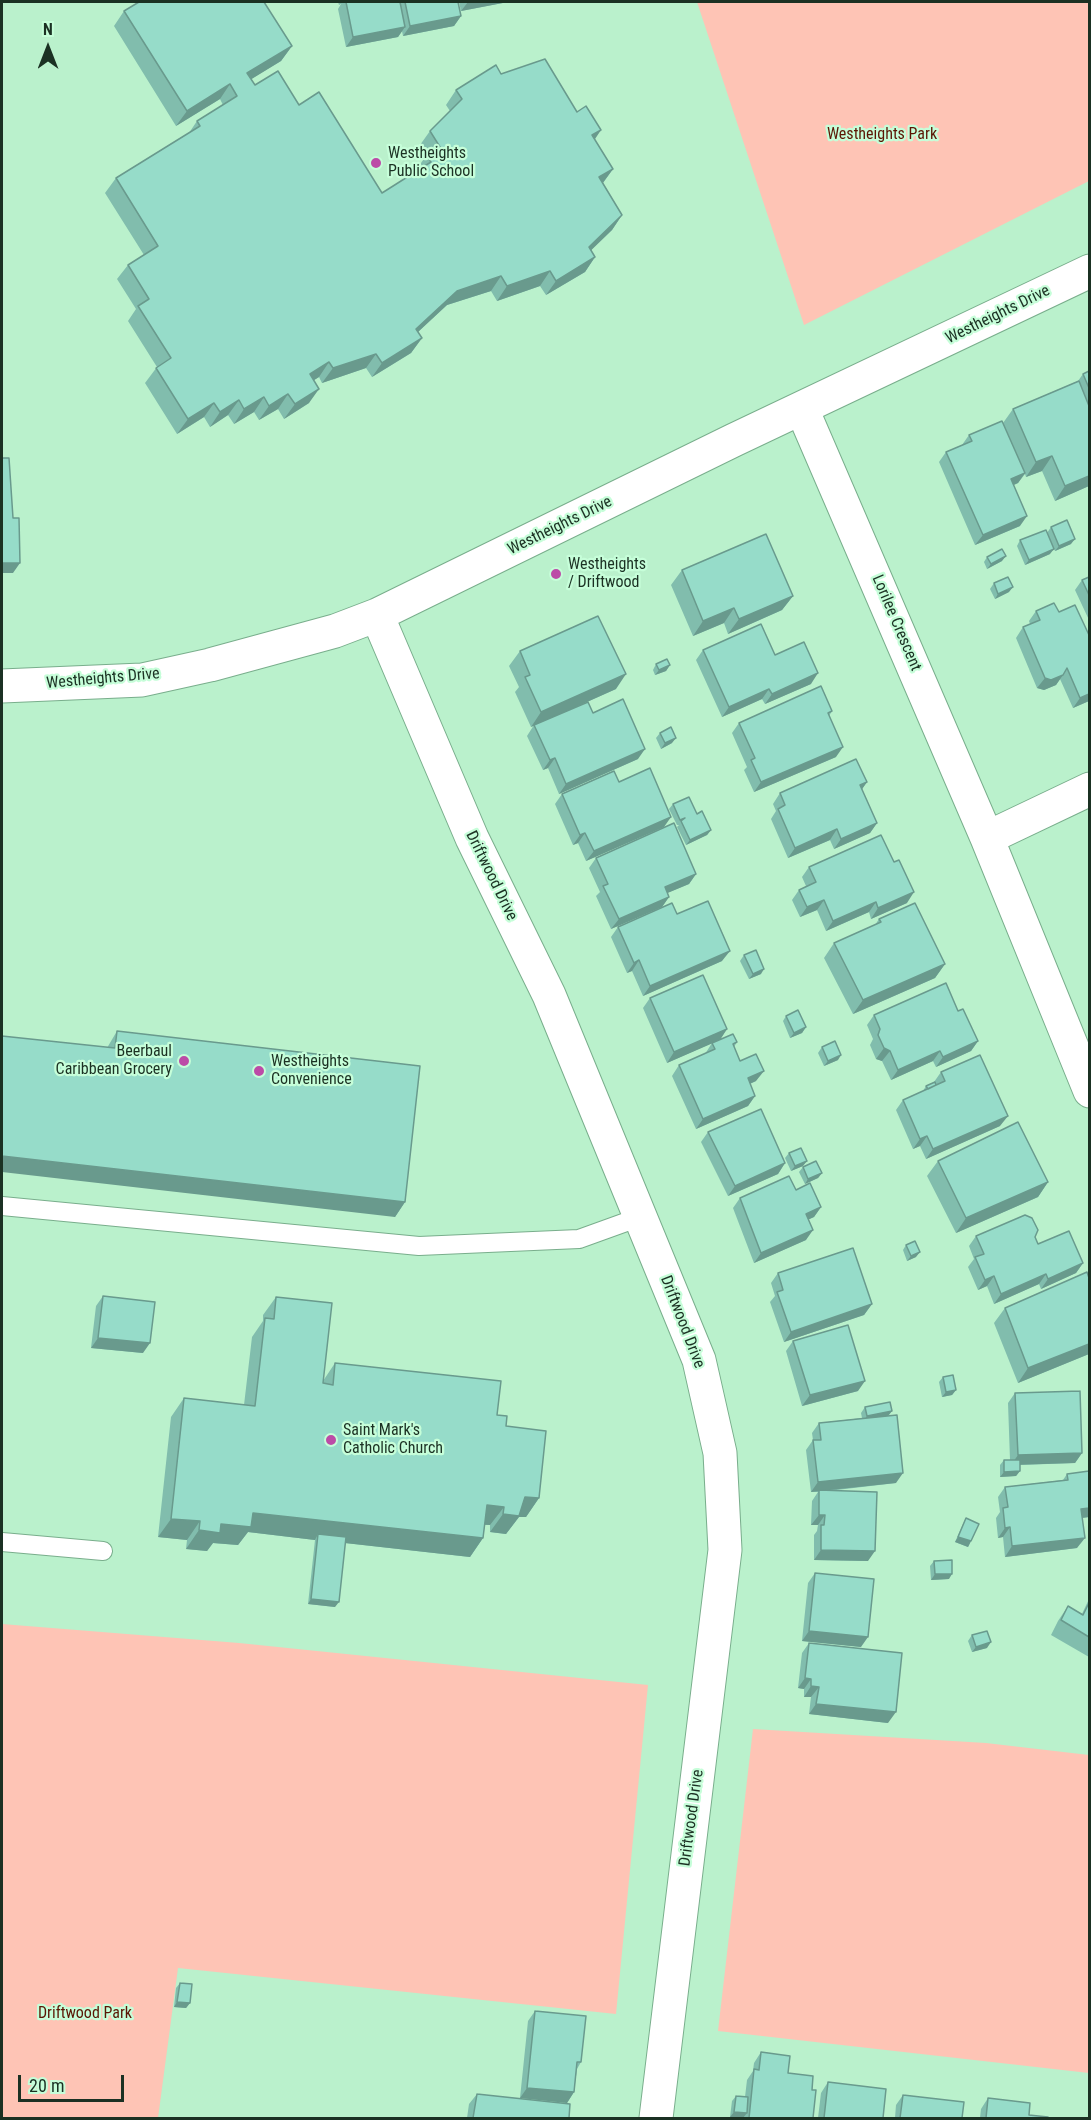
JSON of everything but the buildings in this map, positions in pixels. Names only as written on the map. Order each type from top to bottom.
[{"type":"street","name":"Westheights Drive","points":[[2,686],[142,680],[210,665],[335,631],[377,615],[1089,271]]},
{"type":"street","name":"Lorilee Crescent","points":[[802,409],[987,838],[1089,1091]]},
{"type":"street","name":"Driftwood Drive","points":[[377,615],[472,838],[549,995],[699,1360],[720,1453],[725,1550],[656,2118]]},
{"type":"street","points":[[987,838],[1089,789]]},
{"type":"lane","points":[[2,1206],[420,1246],[579,1239],[640,1217]]},
{"type":"lane","points":[[2,1542],[103,1551]]},
{"type":"green space","name":"Westheights Park","points":[[697,2],[1089,2],[1089,181],[804,325]]},
{"type":"green space","name":"Driftwood Park","points":[[2,1624],[239,1643],[648,1685],[616,2014],[178,1968],[158,2118],[2,2118]]},
{"type":"green space","points":[[753,1729],[986,1743],[1089,1755],[1089,2073],[718,2031]]},
{"type":"place","name":"Westheights Public School","points":[[376,163]]},
{"type":"place","name":"Westheights / Driftwood","points":[[556,574]]},
{"type":"place","name":"Beerbaul Caribbean Grocery","points":[[184,1061]]},
{"type":"place","name":"Westheights Convenience","points":[[259,1071]]},
{"type":"place","name":"Saint Mark's Catholic Church","points":[[331,1440]]}]
